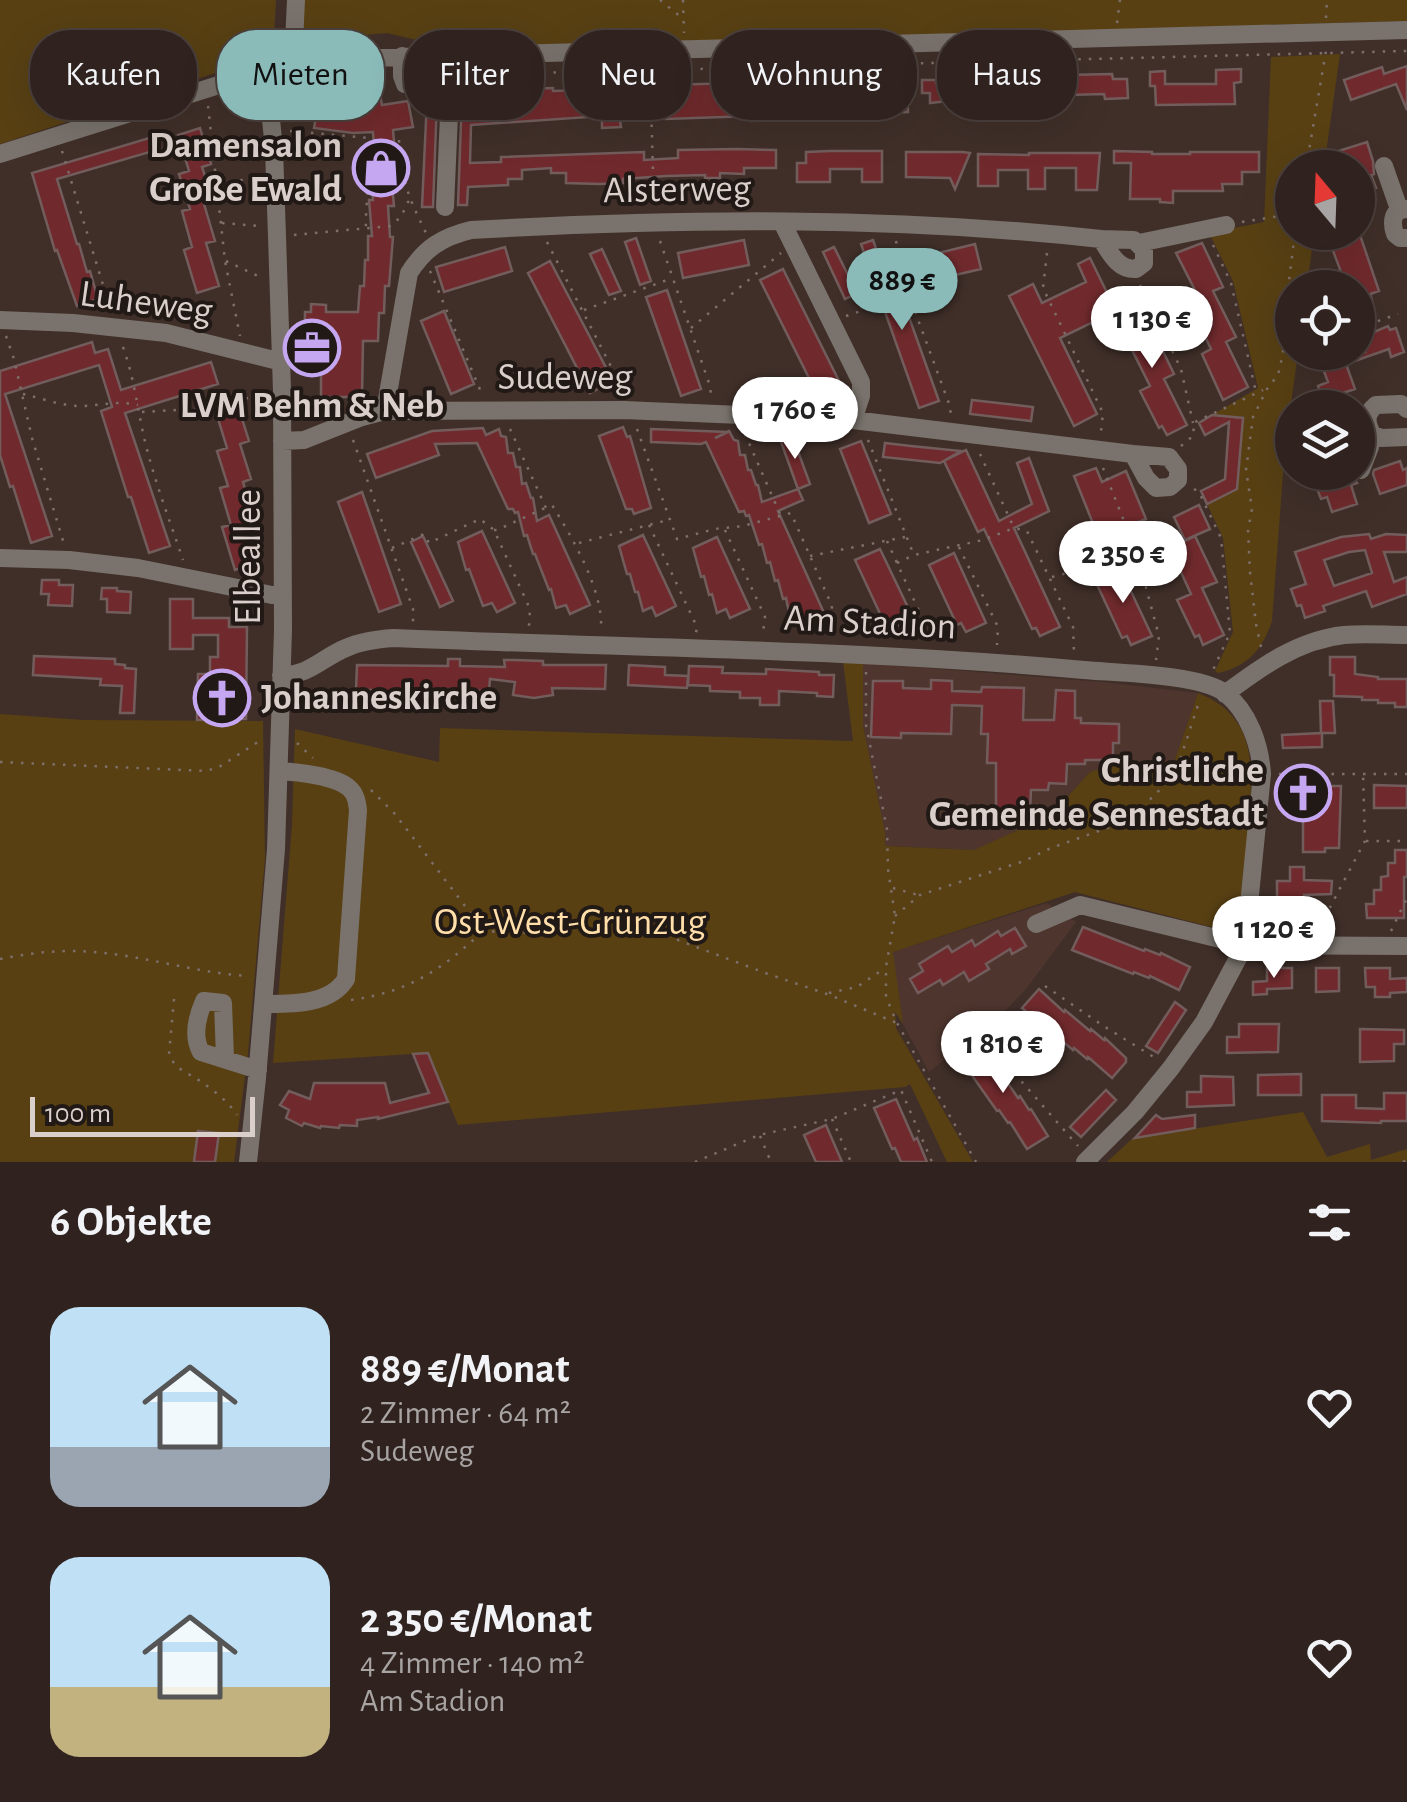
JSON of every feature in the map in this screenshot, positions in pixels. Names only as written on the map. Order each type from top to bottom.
[{"type":"street","points":[[295,30],[296,0]]},
{"type":"street","points":[[691,50],[1407,30]]},
{"type":"street","points":[[384,57],[564,53]]},
{"type":"street","points":[[402,56],[405,84],[446,88],[450,92],[444,207]]},
{"type":"street","points":[[0,154],[217,86]]},
{"type":"street","name":"Elbeallee","points":[[248,1162],[264,1004],[279,772],[272,738],[281,674],[282,362],[271,120]]},
{"type":"street","points":[[1384,166],[1403,209],[1394,216],[1394,229],[1400,238],[1407,238]]},
{"type":"street","name":"Alsterweg","points":[[385,411],[409,273],[434,244],[471,230],[654,221],[892,223],[1139,243],[1226,225]]},
{"type":"street","points":[[782,222],[861,382],[860,421]]},
{"type":"street","points":[[1101,240],[1123,268],[1142,266],[1146,259],[1139,243]]},
{"type":"street","name":"Luheweg","points":[[3,320],[166,333],[282,362]]},
{"type":"street","points":[[1375,405],[1401,404],[1407,409]]},
{"type":"street","name":"Sudeweg","points":[[282,442],[304,440],[385,411],[624,410],[860,421],[1169,458]]},
{"type":"street","points":[[1375,435],[1407,437]]},
{"type":"street","points":[[1133,454],[1156,488],[1170,487],[1178,480],[1178,468],[1169,458]]},
{"type":"street","points":[[0,558],[138,568],[282,595]]},
{"type":"street","points":[[1225,694],[1266,663],[1312,642],[1342,635],[1407,635]]},
{"type":"street","name":"Am Stadion","points":[[281,674],[303,672],[359,643],[412,638],[996,662],[1155,676],[1205,684],[1225,694],[1243,714],[1256,738],[1262,771],[1244,945],[1204,1022],[1171,1068],[1135,1112],[1087,1160]]},
{"type":"street","points":[[264,1004],[322,999],[342,986],[347,972],[358,802],[350,788],[338,782],[279,772]]},
{"type":"street","points":[[1036,924],[1080,905],[1244,945],[1407,946]]},
{"type":"street","points":[[225,1058],[258,1070]]},
{"type":"path","points":[[660,0],[682,18]]},
{"type":"path","points":[[683,0],[684,30]]},
{"type":"path","points":[[691,70],[1407,51]]},
{"type":"path","points":[[1309,150],[1326,52]]},
{"type":"path","points":[[384,75],[402,76]]},
{"type":"path","points":[[208,104],[225,261],[243,352]]},
{"type":"path","points":[[651,120],[654,221],[710,386],[712,413]]},
{"type":"path","points":[[284,130],[370,138],[372,170],[367,176],[366,229]]},
{"type":"path","points":[[399,140],[401,173],[434,244]]},
{"type":"path","points":[[62,150],[133,377],[152,464],[188,578]]},
{"type":"path","points":[[214,150],[264,154]]},
{"type":"path","points":[[218,186],[265,174]]},
{"type":"path","points":[[288,235],[390,226],[411,201]]},
{"type":"path","points":[[1226,225],[1275,217]]},
{"type":"path","points":[[221,223],[266,226]]},
{"type":"path","points":[[892,223],[909,295],[950,409],[948,430]]},
{"type":"path","points":[[539,226],[620,384],[620,402],[634,420],[676,539],[791,512],[832,606],[828,653]]},
{"type":"path","points":[[1205,229],[1232,283],[1256,392]]},
{"type":"path","points":[[1050,234],[1043,288],[1104,412],[1099,459],[1138,554],[1159,636],[1155,676]]},
{"type":"path","points":[[690,329],[793,243]]},
{"type":"path","points":[[420,257],[432,274],[484,400],[505,419],[546,508]]},
{"type":"path","points":[[225,261],[268,280]]},
{"type":"path","points":[[1136,269],[1137,279],[1182,369],[1193,423],[1194,434],[1169,458]]},
{"type":"path","points":[[582,310],[672,279]]},
{"type":"path","points":[[830,322],[909,295]]},
{"type":"path","points":[[1375,322],[1398,314]]},
{"type":"path","points":[[3,320],[32,438],[69,560]]},
{"type":"path","points":[[1266,663],[1251,586],[1248,544],[1252,510],[1246,470],[1253,417],[1279,370]]},
{"type":"path","points":[[1193,423],[1267,389]]},
{"type":"path","points":[[140,412],[210,408],[271,393]]},
{"type":"path","points":[[21,394],[71,406],[124,402],[139,406]]},
{"type":"path","points":[[736,413],[781,515]]},
{"type":"path","points":[[860,421],[914,555]]},
{"type":"path","points":[[347,423],[413,609],[412,638]]},
{"type":"path","points":[[974,433],[1014,528]]},
{"type":"path","points":[[1176,774],[1205,684],[1230,633],[1220,538],[1199,492],[1178,480]]},
{"type":"path","points":[[494,530],[552,505],[576,544],[602,613],[600,644]]},
{"type":"path","points":[[392,548],[424,534],[429,543],[480,519],[494,530],[530,609],[529,642]]},
{"type":"path","points":[[576,544],[670,520]]},
{"type":"path","points":[[650,525],[696,626],[696,647]]},
{"type":"path","points":[[724,528],[765,617],[761,650]]},
{"type":"path","points":[[897,564],[914,555],[1014,528],[1027,531],[1073,627],[1074,669]]},
{"type":"path","points":[[810,556],[906,536]]},
{"type":"path","points":[[887,541],[924,622],[922,658]]},
{"type":"path","points":[[959,545],[998,627],[996,662]]},
{"type":"path","points":[[1050,578],[1138,554]]},
{"type":"path","points":[[866,655],[866,725],[887,828],[895,916],[886,967],[886,998],[976,1162]]},
{"type":"path","points":[[0,762],[206,771],[219,768],[253,744],[291,738],[320,766]]},
{"type":"path","points":[[895,916],[920,895],[1024,861],[1110,827],[1139,810],[1182,771],[1217,766],[1262,771],[1407,774]]},
{"type":"path","points":[[1327,945],[1326,915],[1365,841],[1363,774]]},
{"type":"path","points":[[369,789],[396,814],[484,931]]},
{"type":"path","points":[[1365,841],[1407,841]]},
{"type":"path","points":[[891,888],[920,895]]},
{"type":"path","points":[[1383,946],[1407,898]]},
{"type":"path","points":[[337,990],[346,1000],[352,1000],[416,983],[484,931],[524,934],[595,922],[630,922],[897,1023]]},
{"type":"path","points":[[0,959],[58,951],[95,952],[256,976]]},
{"type":"path","points":[[828,994],[856,986],[886,967]]},
{"type":"path","points":[[1045,986],[1171,1068]]},
{"type":"path","points":[[987,1042],[1087,1160]]},
{"type":"path","points":[[695,1162],[759,1134],[832,1119],[902,1090],[932,1162]]},
{"type":"path","points":[[832,1119],[851,1162]]},
{"type":"path","points":[[759,1134],[771,1162]]},
{"type":"shaded area","points":[[863,663],[1198,693],[1174,762],[1153,761],[1090,772],[1044,818],[975,850],[885,846],[863,726]]},
{"type":"shaded area","points":[[1047,903],[1076,922],[1004,1012],[929,1072],[903,1024],[892,952]]},
{"type":"green space","points":[[0,0],[276,0],[274,30],[217,30],[217,72],[197,79],[197,30],[30,30],[30,120],[73,120],[0,144]]},
{"type":"green space","points":[[301,0],[1407,0],[1407,21],[937,30],[937,34],[917,35],[917,30],[711,30],[711,40],[691,41],[691,30],[564,30],[564,44],[544,44],[544,30],[404,30],[404,37],[384,33],[384,30],[300,30]]},
{"type":"green space","points":[[1340,54],[1326,150],[1275,150],[1275,250],[1312,250],[1309,270],[1275,270],[1275,370],[1296,370],[1293,390],[1275,390],[1275,490],[1282,490],[1272,621],[1252,655],[1218,673],[1215,671],[1233,632],[1223,538],[1207,504],[1237,488],[1242,418],[1212,415],[1258,388],[1233,281],[1209,233],[1264,222],[1271,57]]},
{"type":"green space","name":"Ost-West-Grünzug","points":[[843,661],[863,663],[863,726],[885,846],[974,850],[1044,818],[1090,772],[1113,765],[1174,762],[1198,693],[1233,716],[1248,748],[1249,825],[1235,933],[1075,892],[893,952],[903,1024],[895,1012],[896,1028],[973,1162],[947,1162],[910,1084],[458,1125],[428,1053],[273,1063],[292,824],[295,729],[439,762],[440,728],[853,741]]},
{"type":"green space","points":[[0,714],[83,720],[263,721],[265,858],[234,1162],[0,1162]]},
{"type":"green space","points":[[1303,1112],[1327,1157],[1370,1144],[1371,1160],[1407,1149],[1407,1162],[1107,1162],[1133,1138]]},
{"type":"building","points":[[1407,66],[1407,110],[1396,84],[1351,100],[1344,80],[1382,67],[1384,74]]},
{"type":"building","points":[[1241,69],[1241,82],[1234,83],[1235,104],[1156,105],[1155,86],[1150,86],[1150,72],[1165,71],[1165,84],[1216,84],[1216,70]]},
{"type":"building","points":[[1112,74],[1113,79],[1127,79],[1128,98],[1077,95],[1077,75]]},
{"type":"building","points":[[922,80],[936,83],[937,102],[930,103],[930,93],[922,93]]},
{"type":"building","points":[[691,84],[711,84],[711,117],[691,118]]},
{"type":"building","points":[[544,88],[564,91],[564,119],[544,120]]},
{"type":"building","points":[[404,102],[404,120],[412,120],[413,127],[393,130],[397,175],[391,175],[394,206],[388,206],[393,237],[389,286],[385,286],[384,313],[379,313],[378,341],[363,341],[362,397],[321,397],[321,358],[304,357],[305,312],[311,312],[311,304],[326,305],[326,312],[358,312],[368,260],[368,236],[372,236],[369,200],[373,200],[371,177],[376,177],[373,132],[314,128],[315,120],[384,120],[384,105]]},
{"type":"building","points":[[426,120],[436,120],[433,207],[422,207]]},
{"type":"building","points":[[461,120],[544,120],[471,125],[470,163],[501,162],[501,157],[644,152],[644,160],[678,158],[678,150],[776,150],[776,168],[744,168],[744,174],[720,173],[720,178],[666,176],[623,179],[623,183],[566,183],[566,173],[551,173],[551,168],[522,170],[522,179],[508,179],[508,185],[468,187],[467,205],[458,205]]},
{"type":"building","points":[[602,120],[636,120],[620,121],[621,127],[602,128]]},
{"type":"building","points":[[200,128],[211,164],[202,167],[213,201],[204,204],[215,241],[206,243],[219,286],[197,293],[184,250],[192,247],[182,211],[190,209],[179,174],[189,171],[178,135]]},
{"type":"building","points":[[156,136],[160,149],[57,179],[98,299],[77,306],[55,251],[32,173]]},
{"type":"building","points":[[1367,142],[1370,150],[1342,150]]},
{"type":"building","points":[[882,151],[882,182],[862,182],[862,169],[830,169],[830,182],[797,182],[797,163],[806,163],[806,152]]},
{"type":"building","points":[[1114,151],[1259,152],[1259,172],[1242,172],[1242,184],[1222,184],[1223,191],[1173,191],[1173,203],[1130,199],[1131,163],[1114,163]]},
{"type":"building","points":[[906,152],[970,153],[955,189],[950,178],[906,177]]},
{"type":"building","points":[[1100,153],[1097,190],[1076,190],[1076,168],[1045,168],[1045,189],[1028,189],[1028,170],[998,170],[998,186],[978,186],[978,154]]},
{"type":"building","points":[[636,238],[651,281],[640,285],[625,242]]},
{"type":"building","points":[[744,240],[749,265],[683,278],[678,253]]},
{"type":"building","points":[[873,240],[896,306],[904,303],[939,401],[919,408],[861,244]]},
{"type":"building","points":[[1202,243],[1223,287],[1213,291],[1236,337],[1226,342],[1248,387],[1223,400],[1202,354],[1211,349],[1189,303],[1199,298],[1176,253]]},
{"type":"building","points":[[975,244],[981,269],[916,284],[910,260]]},
{"type":"building","points":[[505,247],[512,271],[444,292],[436,267]]},
{"type":"building","points":[[834,247],[857,293],[845,299],[823,252]]},
{"type":"building","points":[[602,249],[621,291],[609,295],[590,254]]},
{"type":"building","points":[[1333,250],[1365,250],[1372,270],[1340,270]]},
{"type":"building","points":[[1090,258],[1116,311],[1060,338],[1097,414],[1074,426],[1009,296],[1033,284],[1042,303],[1086,282],[1078,264]]},
{"type":"building","points":[[550,261],[613,381],[590,393],[528,273]]},
{"type":"building","points":[[783,269],[844,391],[821,402],[760,280]]},
{"type":"building","points":[[667,290],[701,389],[681,396],[646,297]]},
{"type":"building","points":[[1137,308],[1174,374],[1164,379],[1187,425],[1167,435],[1162,426],[1159,428],[1140,391],[1150,386],[1123,332],[1119,334],[1112,321]]},
{"type":"building","points":[[444,311],[474,384],[451,394],[421,321]]},
{"type":"building","points":[[1388,326],[1390,330],[1396,328],[1404,352],[1391,357],[1389,349],[1375,354],[1375,332]]},
{"type":"building","points":[[92,342],[95,353],[108,349],[121,390],[211,362],[218,384],[125,413],[170,546],[149,553],[101,411],[112,407],[99,365],[5,394],[52,536],[31,543],[0,455],[0,371]]},
{"type":"building","points":[[1324,370],[1348,370],[1355,389],[1319,390],[1318,386],[1328,382]]},
{"type":"building","points":[[972,400],[1033,407],[1031,421],[970,414]]},
{"type":"building","points":[[238,406],[249,441],[240,444],[251,479],[243,482],[254,518],[244,520],[257,563],[235,570],[222,527],[231,525],[220,488],[228,486],[217,451],[227,448],[216,412]]},
{"type":"building","points":[[1212,415],[1243,418],[1237,489],[1207,504],[1201,491],[1225,479],[1229,422],[1205,435],[1199,423]]},
{"type":"building","points":[[623,427],[630,436],[651,508],[634,514],[632,509],[626,509],[599,436]]},
{"type":"building","points":[[483,428],[486,435],[499,429],[501,436],[506,437],[508,453],[513,453],[522,484],[526,483],[533,498],[537,521],[549,515],[590,605],[570,614],[566,605],[556,608],[527,535],[524,536],[518,512],[508,509],[477,443],[435,444],[439,455],[376,478],[367,454],[432,431]]},
{"type":"building","points":[[651,429],[729,431],[738,441],[740,455],[745,455],[762,502],[798,489],[803,500],[778,511],[824,613],[804,623],[800,614],[790,617],[786,598],[783,599],[749,515],[739,512],[706,442],[651,442]]},
{"type":"building","points":[[792,435],[810,484],[798,489],[780,439]]},
{"type":"building","points":[[861,441],[891,514],[869,523],[840,449]]},
{"type":"building","points":[[885,443],[961,451],[940,463],[883,457]]},
{"type":"building","points":[[966,450],[999,521],[1032,504],[1017,463],[1029,458],[1049,511],[1014,528],[1060,627],[1040,636],[1036,628],[1032,629],[984,529],[978,532],[944,461]]},
{"type":"building","points":[[1400,461],[1403,470],[1407,468],[1407,485],[1380,494],[1375,470]]},
{"type":"building","points":[[1096,468],[1102,482],[1126,471],[1146,519],[1121,529],[1126,541],[1104,551],[1074,476]]},
{"type":"building","points":[[1318,490],[1353,490],[1357,504],[1332,512],[1327,497],[1321,499]]},
{"type":"building","points":[[362,492],[401,604],[379,612],[338,502]]},
{"type":"building","points":[[1199,505],[1210,529],[1185,540],[1174,517]]},
{"type":"building","points":[[482,531],[515,603],[497,612],[492,603],[483,606],[458,542]]},
{"type":"building","points":[[643,535],[676,606],[656,616],[652,607],[643,611],[619,546]]},
{"type":"building","points":[[1407,535],[1407,552],[1384,552],[1394,582],[1407,577],[1407,594],[1372,607],[1366,591],[1323,606],[1325,611],[1305,618],[1291,589],[1306,584],[1295,552],[1341,537]],"holes":[[[1365,550],[1372,573],[1334,586],[1324,560]]]},
{"type":"building","points":[[423,536],[453,601],[440,607],[411,542]]},
{"type":"building","points":[[1195,536],[1217,582],[1202,588],[1224,635],[1203,645],[1177,600],[1191,594],[1170,548]]},
{"type":"building","points":[[717,537],[750,609],[730,618],[726,609],[717,613],[693,548]]},
{"type":"building","points":[[880,549],[913,618],[892,628],[888,618],[883,620],[855,560]]},
{"type":"building","points":[[954,553],[986,623],[966,632],[961,623],[957,625],[929,565]]},
{"type":"building","points":[[1119,566],[1152,636],[1131,645],[1127,636],[1122,638],[1094,578]]},
{"type":"building","points":[[42,580],[73,585],[72,606],[48,605],[49,594],[41,594]]},
{"type":"building","points":[[102,588],[131,592],[130,613],[107,612],[107,599],[101,599]]},
{"type":"building","points":[[170,599],[193,599],[193,618],[229,618],[229,627],[247,627],[246,719],[197,720],[198,674],[210,674],[210,657],[218,657],[218,635],[193,635],[193,649],[170,649]]},
{"type":"building","points":[[34,656],[115,659],[115,664],[136,669],[134,713],[120,713],[122,686],[100,685],[101,679],[33,675]]},
{"type":"building","points":[[1330,657],[1355,657],[1355,674],[1407,679],[1407,707],[1362,697],[1334,696]]},
{"type":"building","points":[[448,659],[460,659],[460,666],[505,667],[504,660],[543,661],[543,665],[606,665],[605,689],[552,688],[553,695],[534,698],[513,695],[515,682],[490,679],[489,691],[434,689],[434,694],[356,690],[357,665],[448,666]]},
{"type":"building","points":[[629,665],[665,667],[665,675],[688,676],[687,688],[628,685]]},
{"type":"building","points":[[689,666],[723,667],[722,673],[766,674],[766,669],[834,675],[833,697],[779,691],[779,705],[760,705],[760,698],[740,698],[740,692],[710,691],[710,686],[688,685]]},
{"type":"building","points":[[931,680],[952,681],[952,691],[1024,688],[1023,720],[1054,720],[1056,690],[1075,691],[1075,718],[1081,718],[1081,723],[1119,724],[1119,743],[1113,743],[1113,760],[1067,764],[1066,784],[1049,783],[1048,790],[1031,790],[1030,812],[1014,812],[1014,823],[996,822],[996,763],[987,763],[988,734],[981,734],[982,706],[952,705],[951,734],[871,737],[873,681],[903,681],[903,688],[931,689]]},
{"type":"building","points":[[1320,701],[1333,701],[1335,733],[1322,733],[1322,747],[1283,748],[1282,735],[1321,733]]},
{"type":"building","points":[[1374,785],[1407,786],[1407,808],[1374,808]]},
{"type":"building","points":[[1341,786],[1339,848],[1303,852],[1303,808],[1298,808],[1298,787]]},
{"type":"building","points":[[1395,850],[1407,850],[1404,918],[1367,918],[1366,904],[1374,904],[1374,890],[1381,890],[1381,877],[1388,876],[1388,863],[1395,863]]},
{"type":"building","points":[[1290,867],[1304,867],[1304,880],[1332,881],[1331,894],[1304,895],[1304,927],[1277,927],[1277,881],[1290,881]]},
{"type":"building","points":[[1083,927],[1190,967],[1179,990],[1072,950]]},
{"type":"building","points":[[1015,928],[1026,946],[1012,954],[1010,949],[969,981],[964,972],[943,985],[940,980],[918,993],[910,979],[923,971],[919,964],[948,946],[952,952],[972,940],[975,946],[998,931],[1001,936]]},
{"type":"building","points":[[1267,968],[1292,968],[1292,988],[1267,989],[1267,994],[1253,995],[1253,982],[1267,981]]},
{"type":"building","points":[[1316,968],[1339,968],[1339,991],[1316,992]]},
{"type":"building","points":[[1365,968],[1390,968],[1390,979],[1407,978],[1407,992],[1375,997],[1375,987],[1366,987]]},
{"type":"building","points":[[1039,989],[1126,1058],[1112,1078],[1022,1008]]},
{"type":"building","points":[[1175,1002],[1186,1010],[1158,1053],[1146,1046]]},
{"type":"building","points":[[1239,1024],[1279,1024],[1278,1052],[1227,1053],[1227,1037],[1239,1037]]},
{"type":"building","points":[[1360,1029],[1404,1030],[1404,1044],[1394,1044],[1394,1061],[1360,1062]]},
{"type":"building","points":[[981,1044],[1048,1136],[1027,1149],[959,1057]]},
{"type":"building","points":[[428,1053],[448,1102],[378,1119],[357,1120],[357,1126],[339,1128],[304,1123],[302,1126],[286,1118],[289,1110],[280,1105],[289,1091],[310,1099],[314,1083],[385,1083],[390,1103],[429,1093],[413,1054]]},
{"type":"building","points":[[1301,1074],[1301,1095],[1258,1095],[1258,1075]]},
{"type":"building","points":[[1201,1076],[1233,1077],[1234,1105],[1187,1107],[1187,1092],[1201,1092]]},
{"type":"building","points":[[1106,1090],[1116,1100],[1081,1137],[1070,1127]]},
{"type":"building","points":[[1384,1093],[1407,1093],[1407,1121],[1322,1121],[1322,1095],[1356,1095],[1356,1108],[1384,1109]]},
{"type":"building","points":[[896,1099],[927,1162],[901,1162],[895,1148],[892,1149],[874,1108]]},
{"type":"building","points":[[1156,1115],[1162,1119],[1195,1115],[1195,1128],[1135,1138]]},
{"type":"building","points":[[826,1125],[842,1162],[816,1162],[804,1135]]},
{"type":"building","points":[[198,1131],[219,1133],[215,1162],[194,1162]]},
{"type":"place","name":"Damensalon Große Ewald","points":[[381,168]]},
{"type":"place","name":"LVM Behm & Neb","points":[[312,348]]},
{"type":"place","name":"Johanneskirche","points":[[222,698]]},
{"type":"place","name":"Christliche Gemeinde Sennestadt","points":[[1303,793]]}]
